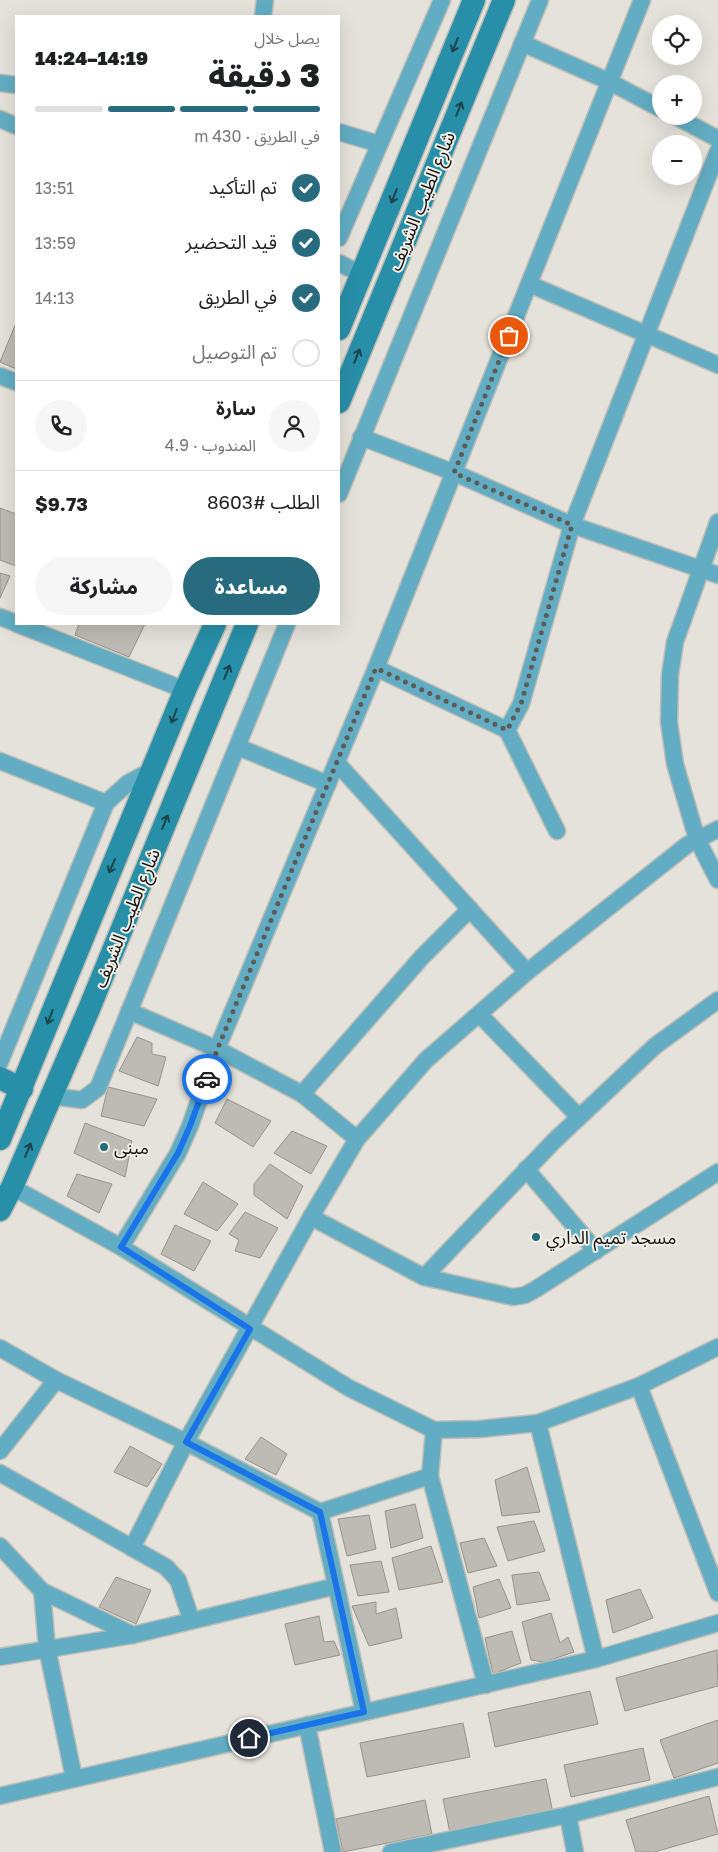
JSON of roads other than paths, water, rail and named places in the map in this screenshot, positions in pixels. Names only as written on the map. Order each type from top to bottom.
[{"type":"main road","name":"شارع الطيب الشريف","points":[[340,327],[474,0]]},
{"type":"main road","name":"شارع الطيب الشريف","points":[[340,400],[504,0]]},
{"type":"main road","name":"شارع الطيب الشريف","points":[[0,1210],[12,1187],[132,905],[247,625]]},
{"type":"main road","name":"شارع الطيب الشريف","points":[[0,1139],[22,1089],[77,947],[154,769],[207,629]]},
{"type":"main road","points":[[101,891],[105,902],[113,908],[132,905]]},
{"type":"main road","points":[[77,947],[96,939],[106,948],[108,959]]},
{"type":"main road","points":[[0,1078],[22,1089]]},
{"type":"street","points":[[263,15],[265,0]]},
{"type":"street","points":[[340,236],[442,0]]},
{"type":"street","points":[[340,491],[540,0]]},
{"type":"street","points":[[121,1247],[178,1153],[190,1126],[217,1050],[376,668],[608,81],[642,0]]},
{"type":"street","points":[[522,43],[608,81],[652,104]]},
{"type":"street","points":[[0,83],[15,85]]},
{"type":"street","points":[[0,120],[15,126]]},
{"type":"street","points":[[692,125],[718,139]]},
{"type":"street","points":[[340,132],[379,144]]},
{"type":"street","points":[[507,730],[521,704],[572,525],[718,151]]},
{"type":"street","points":[[340,264],[361,274]]},
{"type":"street","points":[[529,284],[718,365]]},
{"type":"street","points":[[0,376],[15,382]]},
{"type":"street","points":[[361,437],[454,473],[572,525],[718,575]]},
{"type":"street","points":[[718,522],[699,569],[675,642],[670,675],[669,722],[675,764],[697,839],[718,880]]},
{"type":"street","points":[[0,617],[15,623]]},
{"type":"street","points":[[20,625],[185,690]]},
{"type":"street","points":[[51,1096],[82,1100],[98,1088],[287,625]]},
{"type":"street","points":[[376,668],[507,730],[557,831]]},
{"type":"street","points":[[238,747],[328,784]]},
{"type":"street","points":[[0,761],[106,803]]},
{"type":"street","points":[[337,763],[527,972]]},
{"type":"street","points":[[0,1062],[106,803],[128,783],[154,769]]},
{"type":"street","points":[[132,1548],[186,1442],[311,1217],[357,1139],[426,1060],[527,972],[697,839],[718,829]]},
{"type":"street","points":[[302,1094],[422,957],[470,909]]},
{"type":"street","points":[[424,1277],[526,1169],[579,1117],[655,1046],[718,1000]]},
{"type":"street","points":[[129,1011],[217,1050],[302,1094],[357,1139]]},
{"type":"street","points":[[479,1014],[579,1117]]},
{"type":"street","points":[[526,1169],[596,1250]]},
{"type":"street","points":[[311,1217],[424,1277],[513,1297],[525,1295],[718,1172]]},
{"type":"street","points":[[12,1187],[121,1247],[250,1329],[349,1388],[434,1430],[480,1429],[538,1423],[639,1386],[718,1347]]},
{"type":"street","points":[[0,1348],[56,1380],[186,1442],[320,1512],[430,1476]]},
{"type":"street","points":[[0,1450],[56,1380]]},
{"type":"street","points":[[639,1386],[718,1593]]},
{"type":"street","points":[[538,1423],[596,1659]]},
{"type":"street","points":[[434,1430],[430,1476],[486,1686]]},
{"type":"street","points":[[0,1473],[166,1567],[178,1580],[191,1619]]},
{"type":"street","points":[[320,1512],[364,1712]]},
{"type":"street","points":[[0,1546],[42,1591],[133,1635]]},
{"type":"street","points":[[0,1658],[47,1648],[133,1635],[191,1619],[336,1586]]},
{"type":"street","points":[[42,1591],[47,1648],[74,1778]]},
{"type":"street","points":[[0,1796],[364,1712],[486,1686],[596,1659],[718,1623]]},
{"type":"street","points":[[308,1725],[333,1852]]},
{"type":"street","points":[[391,1852],[568,1815],[718,1777]]},
{"type":"street","points":[[568,1815],[575,1852]]},
{"type":"place","name":"مبنى","points":[[104,1147]]},
{"type":"place","name":"مسجد تميم الداري","points":[[536,1237]]}]
